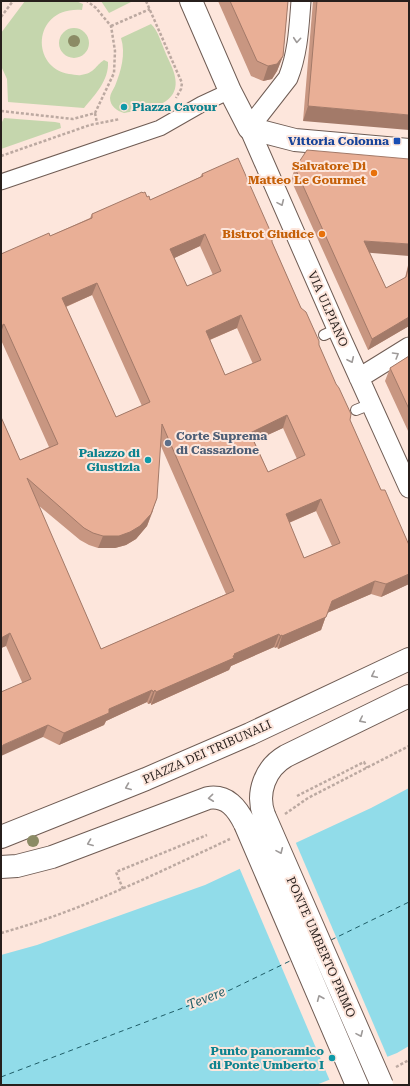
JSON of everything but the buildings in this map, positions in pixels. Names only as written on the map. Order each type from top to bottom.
[{"type":"street","points":[[191,1],[230,91],[249,128],[295,140],[409,150]]},
{"type":"street","points":[[249,128],[288,78],[297,46],[301,1]]},
{"type":"street","points":[[1,182],[160,128],[202,104],[230,91]]},
{"type":"street","name":"VIA ULPIANO","points":[[249,128],[330,332],[359,378],[364,407],[409,488]]},
{"type":"street","points":[[359,378],[409,348]]},
{"type":"street","name":"PIAZZA DEI TRIBUNALI","points":[[1,837],[132,785],[250,734],[409,659]]},
{"type":"street","points":[[1,866],[17,866],[52,857],[208,798],[218,797],[253,816],[264,782],[271,769],[280,760],[409,696]]},
{"type":"street","name":"PONTE UMBERTO PRIMO","points":[[253,816],[357,1085]]},
{"type":"street","name":"PONTE UMBERTO PRIMO","points":[[253,816],[382,1085]]},
{"type":"path","points":[[1,17],[13,1]]},
{"type":"path","points":[[87,1],[96,8],[111,26],[115,51],[114,73],[95,113],[97,123]]},
{"type":"path","points":[[146,1],[182,83],[181,89],[175,101]]},
{"type":"path","points":[[111,26],[150,9]]},
{"type":"path","points":[[1,111],[73,119],[95,113]]},
{"type":"path","points":[[1,156],[31,144],[97,123],[120,119]]},
{"type":"path","points":[[297,796],[364,762],[367,768]]},
{"type":"path","points":[[1,933],[68,912],[122,889],[116,872],[208,835]]},
{"type":"green space","points":[[25,1],[76,1],[83,4],[82,10],[65,11],[53,17],[46,27],[42,38],[43,50],[48,61],[56,69],[69,74],[86,74],[92,71],[104,60],[108,62],[108,69],[104,81],[84,108],[8,102],[7,79],[1,66],[1,33]]},
{"type":"green space","points":[[101,1],[133,1],[109,13]]},
{"type":"green space","points":[[151,24],[158,34],[173,68],[175,87],[172,95],[167,101],[151,108],[124,113],[114,108],[110,101],[111,94],[121,68],[123,50],[121,38]]},
{"type":"green space","points":[[74,28],[84,33],[89,43],[84,53],[74,58],[64,53],[59,43],[64,33]]},
{"type":"green space","points":[[4,118],[55,122],[60,123],[61,128],[1,149],[1,124]]},
{"type":"water","name":"Tevere","points":[[409,788],[409,1046],[397,1053],[316,1085],[1,1085],[1,955],[37,945],[205,885],[371,808]]},
{"type":"pier","points":[[295,841],[388,1058],[330,1081],[239,867]]},
{"type":"ferry route","points":[[331,940],[409,902]]},
{"type":"ferry route","points":[[1,1077],[230,990],[292,960]]},
{"type":"place","name":"Piazza Cavour","points":[[124,107]]},
{"type":"place","name":"Vittoria Colonna","points":[[397,141]]},
{"type":"place","name":"Salvatore Di Matteo Le Gourmet","points":[[374,173]]},
{"type":"place","name":"Bistrot Giudice","points":[[322,234]]},
{"type":"place","name":"Corte Suprema di Cassazione","points":[[168,443]]},
{"type":"place","name":"Palazzo di Giustizia","points":[[148,460]]},
{"type":"place","name":"Punto panoramico di Ponte Umberto I","points":[[332,1058]]}]
